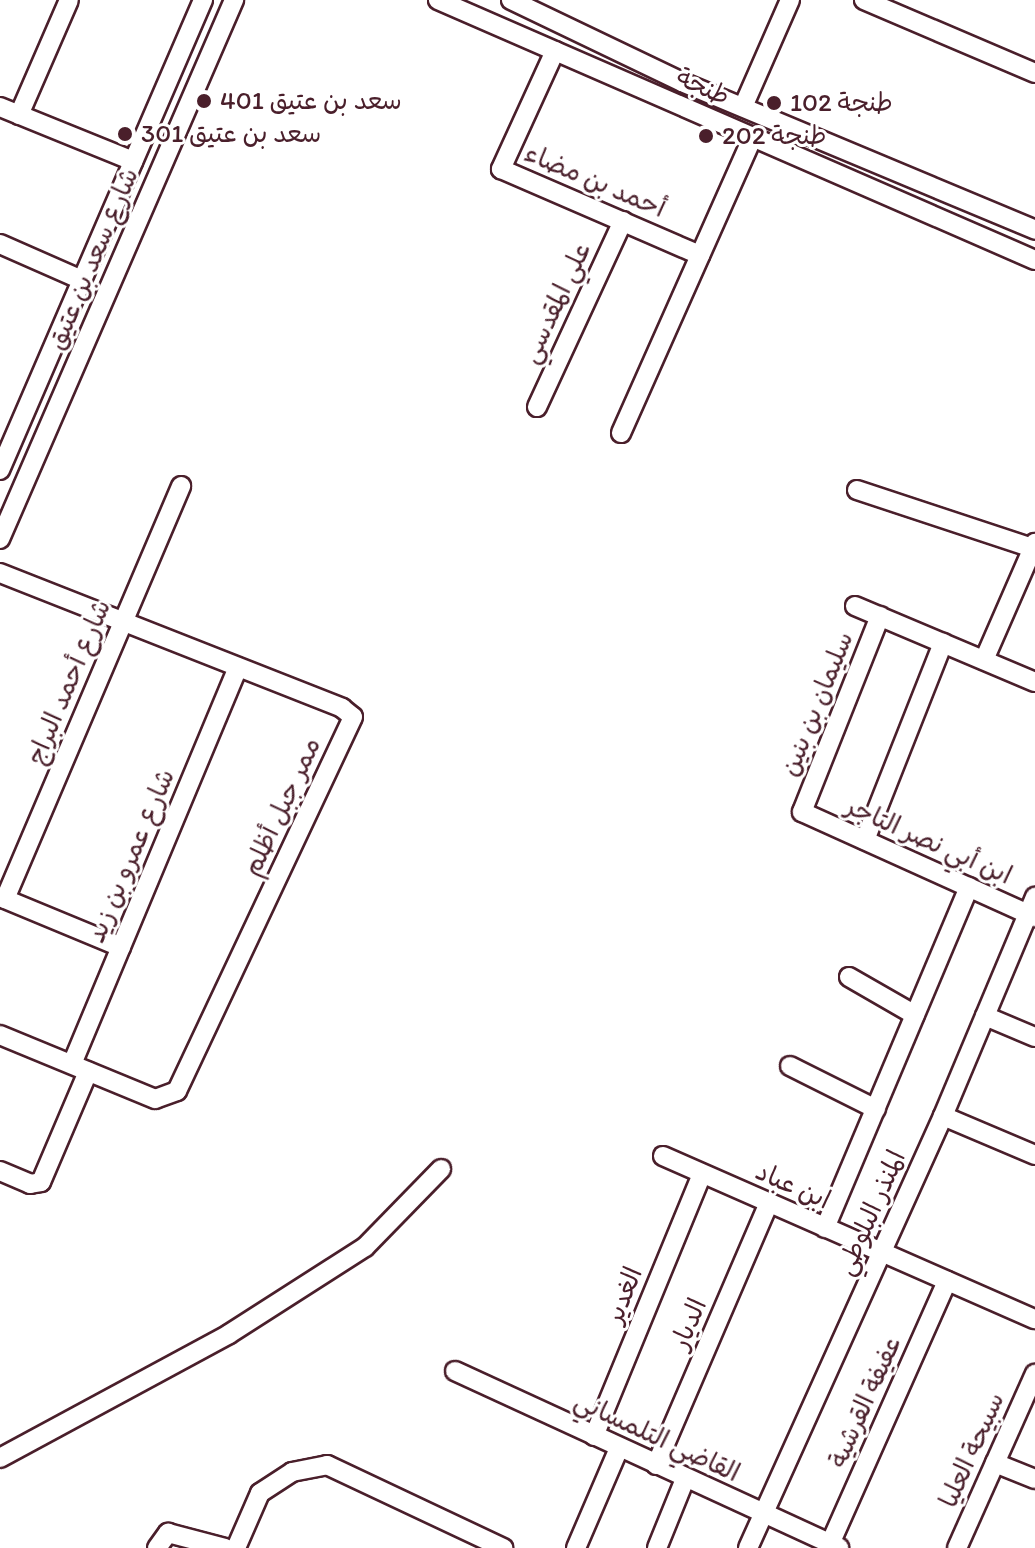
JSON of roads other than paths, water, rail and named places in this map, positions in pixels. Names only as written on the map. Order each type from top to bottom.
[{"type":"street","points":[[19,115],[69,0]]},
{"type":"street","name":"شارع سعد بن عتيق","points":[[0,470],[203,0]]},
{"type":"street","name":"شارع سعد بن عتيق","points":[[0,539],[234,0]]},
{"type":"street","name":"طنجة","points":[[438,0],[1035,260]]},
{"type":"street","name":"طنجة","points":[[511,0],[743,107],[1035,230]]},
{"type":"street","name":"طنجة","points":[[743,107],[790,0]]},
{"type":"street","points":[[870,1],[1035,73]]},
{"type":"street","name":"أحمد بن مضاء","points":[[555,51],[501,169],[700,255]]},
{"type":"street","points":[[0,107],[133,161]]},
{"type":"street","points":[[621,433],[753,137]]},
{"type":"street","name":"علي المقدسي","points":[[537,407],[623,221]]},
{"type":"street","points":[[0,244],[82,280]]},
{"type":"street","name":"شارع أحمد البراج","points":[[2,898],[181,486]]},
{"type":"street","points":[[857,490],[1034,547],[984,660]]},
{"type":"street","name":"ممر جبل أظلم","points":[[0,573],[342,708],[353,717],[177,1091],[155,1099],[0,1035]]},
{"type":"street","points":[[855,606],[1035,682]]},
{"type":"street","name":"سليمان بن بنين","points":[[802,812],[880,616]]},
{"type":"street","points":[[865,840],[943,643]]},
{"type":"street","name":"شارع عمرو بن زيد","points":[[0,1171],[30,1184],[41,1182],[121,947],[238,667]]},
{"type":"street","name":"ابن أبي نصر التاجر","points":[[802,812],[969,887],[1033,909]]},
{"type":"street","points":[[825,1228],[969,887]]},
{"type":"street","points":[[2,898],[121,947]]},
{"type":"street","name":"المنذر البلوطي","points":[[748,1548],[1033,909]]},
{"type":"street","points":[[849,977],[915,1015]]},
{"type":"street","points":[[985,1016],[1035,1037]]},
{"type":"street","points":[[790,1066],[876,1109]]},
{"type":"street","points":[[943,1116],[1035,1155]]},
{"type":"street","name":"ابن عباد","points":[[663,1156],[1035,1319]]},
{"type":"street","points":[[0,1458],[229,1334],[365,1247],[441,1169]]},
{"type":"street","name":"الغدير","points":[[594,1436],[702,1174]]},
{"type":"street","name":"الديار","points":[[656,1465],[769,1203]]},
{"type":"street","name":"عفيفة القرشية","points":[[835,1546],[947,1281]]},
{"type":"street","name":"القاضي التلمساني","points":[[455,1371],[835,1546]]},
{"type":"street","name":"سبيحة العليا","points":[[957,1548],[1035,1374]]},
{"type":"street","points":[[576,1548],[619,1448]]},
{"type":"street","points":[[995,1463],[1035,1479]]},
{"type":"street","points":[[236,1548],[260,1493],[292,1472],[327,1465],[503,1548]]},
{"type":"street","points":[[657,1548],[685,1479]]},
{"type":"street","points":[[157,1548],[168,1533],[225,1548]]},
{"type":"place","name":"سعد بن عتيق 401","points":[[204,101]]},
{"type":"place","name":"طنجة 102","points":[[774,103]]},
{"type":"place","name":"سعد بن عتيق 301","points":[[125,134]]},
{"type":"place","name":"طنجة 202","points":[[706,136]]}]
